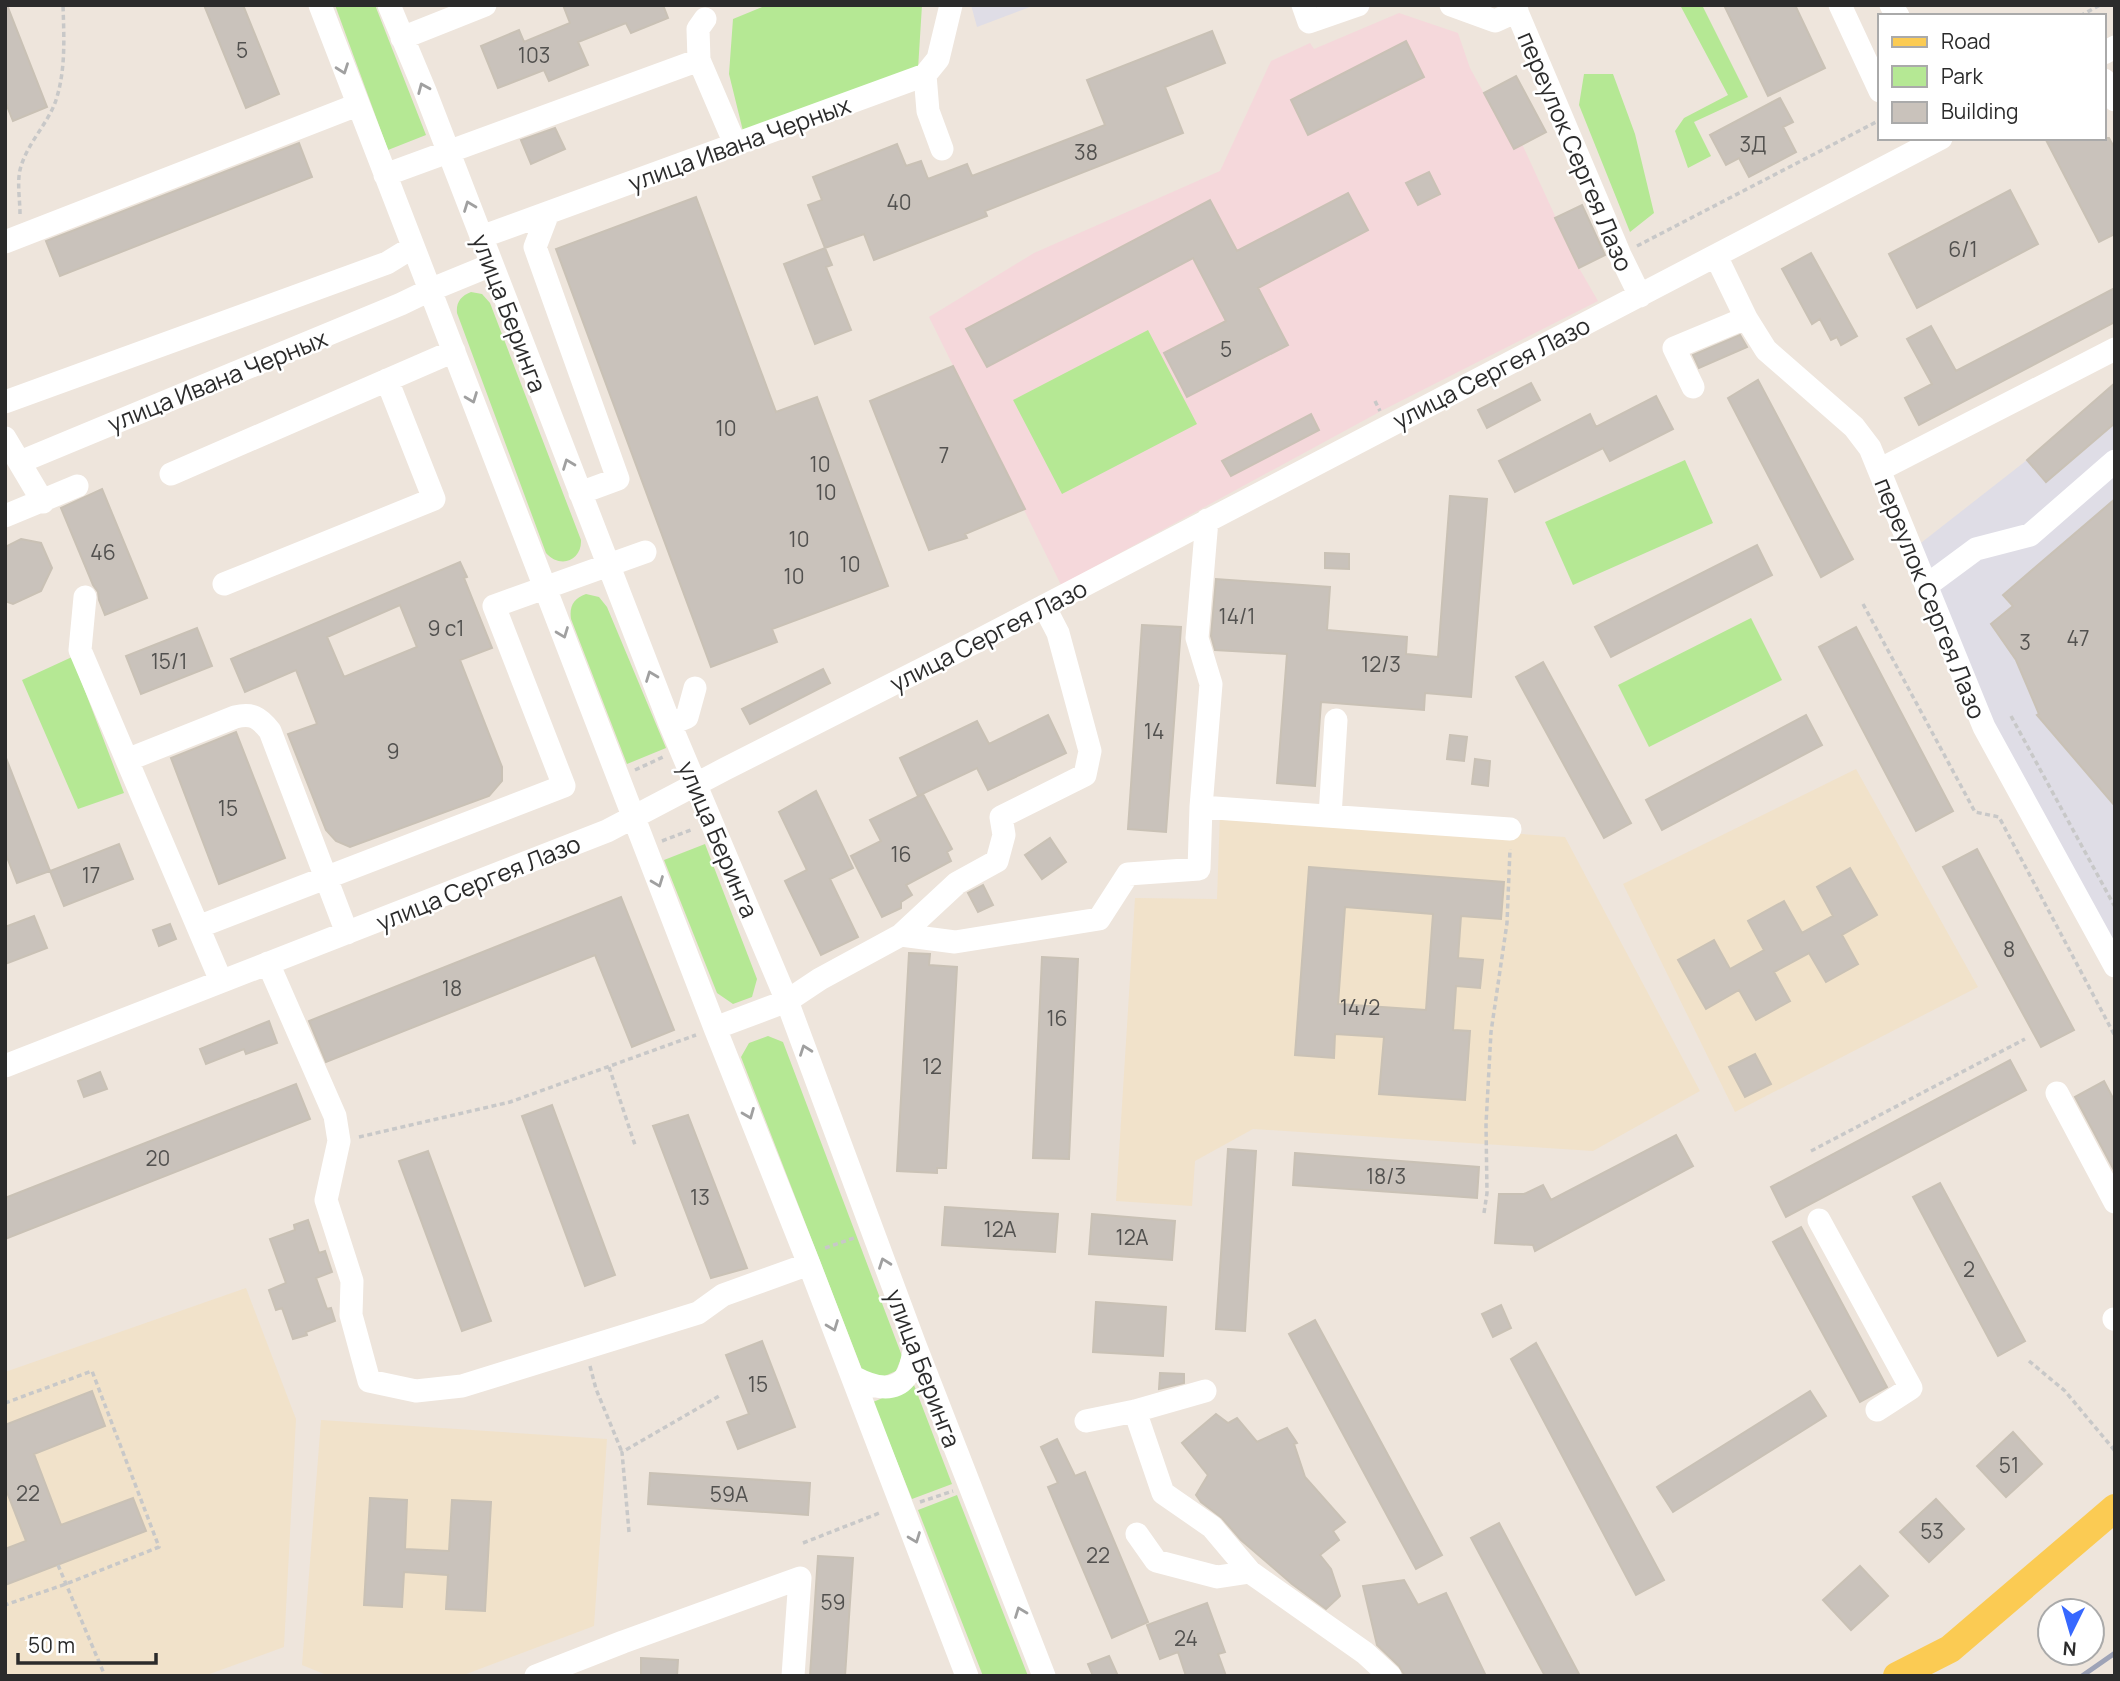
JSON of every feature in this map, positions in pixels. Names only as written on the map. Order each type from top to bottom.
[{"type":"main road","points":[[1897,1676],[1950,1649],[2115,1508]]},
{"type":"street","points":[[320,5],[356,105],[454,351],[715,1028],[813,1258],[853,1377],[967,1676]]},
{"type":"street","name":"улица Беринга","points":[[389,5],[670,724],[787,1002],[915,1345],[1044,1676]]},
{"type":"street","points":[[402,38],[485,5]]},
{"type":"street","points":[[942,149],[928,111],[925,75],[938,59],[951,5]]},
{"type":"street","points":[[1303,5],[1309,22],[1358,5]]},
{"type":"street","points":[[1451,5],[1496,21],[1515,8]]},
{"type":"street","points":[[1840,5],[1878,87]]},
{"type":"street","name":"переулок Сергея Лазо","points":[[1515,8],[1640,296]]},
{"type":"street","points":[[705,19],[698,29],[699,60],[735,144]]},
{"type":"street","points":[[385,175],[699,60]]},
{"type":"street","name":"улица Ивана Черных","points":[[481,237],[925,75]]},
{"type":"street","points":[[12,239],[356,105]]},
{"type":"street","name":"улица Сергея Лазо","points":[[5,1066],[607,831],[1716,256],[1908,146],[1933,140]]},
{"type":"street","points":[[548,213],[535,247],[618,479],[580,493]]},
{"type":"street","name":"улица Ивана Черных","points":[[5,402],[387,262],[413,247]]},
{"type":"street","name":"переулок Сергея Лазо","points":[[1716,256],[1746,318],[1766,350],[1854,427],[1870,448],[1984,727],[2115,966]]},
{"type":"street","name":"улица Ивана Черных","points":[[20,461],[491,265]]},
{"type":"street","points":[[1693,387],[1674,348],[1746,318]]},
{"type":"street","points":[[1879,470],[2115,349]]},
{"type":"street","points":[[171,474],[454,351]]},
{"type":"street","points":[[224,584],[434,499],[387,380]]},
{"type":"street","points":[[5,439],[43,502]]},
{"type":"street","points":[[1926,586],[1976,549],[2030,535],[2115,461]]},
{"type":"street","points":[[5,516],[77,486]]},
{"type":"street","points":[[901,935],[955,942],[1099,919],[1128,874],[1199,869],[1201,807],[1212,684],[1197,638],[1207,520]]},
{"type":"street","points":[[198,927],[564,786],[494,607],[645,552]]},
{"type":"street","points":[[85,597],[80,650],[221,981]]},
{"type":"street","points":[[715,1028],[787,1002],[820,979],[901,935],[957,883],[998,861],[1004,835],[1001,817],[1084,775],[1090,751],[1058,632],[1044,606]]},
{"type":"street","points":[[670,724],[687,718],[695,688]]},
{"type":"street","points":[[127,760],[235,717],[247,714],[261,720],[270,731],[347,933]]},
{"type":"street","points":[[1330,816],[1336,720]]},
{"type":"street","points":[[1201,807],[1510,829]]},
{"type":"street","points":[[268,963],[335,1116],[339,1141],[326,1200],[352,1281],[351,1315],[369,1381],[416,1391],[462,1385],[698,1313],[723,1295],[813,1258]]},
{"type":"street","points":[[2057,1093],[2115,1202]]},
{"type":"street","points":[[1819,1220],[1911,1388],[1877,1410]]},
{"type":"street","points":[[853,1377],[878,1387],[893,1386],[905,1378],[915,1345]]},
{"type":"street","points":[[1086,1420],[1135,1411],[1205,1391]]},
{"type":"street","points":[[1135,1411],[1163,1493],[1212,1527],[1250,1572],[1365,1653],[1390,1676]]},
{"type":"street","points":[[1137,1534],[1156,1561],[1217,1577],[1250,1572]]},
{"type":"street","points":[[536,1676],[800,1578],[793,1676]]},
{"type":"street","points":[[1921,1676],[1950,1649]]},
{"type":"path","points":[[12,239],[20,172],[25,155],[54,105],[59,88],[63,62],[62,5]]},
{"type":"path","points":[[2084,14],[2100,5]]},
{"type":"path","points":[[1620,255],[1878,121]]},
{"type":"path","points":[[1863,604],[1975,812],[1999,817],[2115,1036]]},
{"type":"path","points":[[2011,716],[2115,907]]},
{"type":"path","points":[[630,772],[667,755]]},
{"type":"path","points":[[1484,1213],[1487,1194],[1486,1124],[1491,1032],[1507,923],[1510,829]]},
{"type":"path","points":[[657,844],[691,830]]},
{"type":"path","points":[[339,1141],[510,1102],[715,1028]]},
{"type":"path","points":[[1811,1151],[2025,1039]]},
{"type":"path","points":[[609,1067],[635,1145]]},
{"type":"path","points":[[813,1258],[854,1238]]},
{"type":"path","points":[[586,1347],[596,1389],[622,1452],[629,1532]]},
{"type":"path","points":[[2029,1361],[2064,1391],[2115,1451]]},
{"type":"path","points":[[5,1403],[92,1371],[159,1547],[5,1605]]},
{"type":"path","points":[[622,1452],[719,1396]]},
{"type":"path","points":[[803,1543],[873,1514],[970,1486]]},
{"type":"path","points":[[58,1565],[105,1676]]},
{"type":"shaded area","points":[[971,5],[1035,5],[977,27]]},
{"type":"shaded area","points":[[1399,13],[1458,33],[1470,68],[1514,148],[1522,144],[1579,268],[1598,301],[1383,410],[1061,585],[929,317],[1034,253],[1220,171],[1271,61],[1310,43],[1314,49]]},
{"type":"shaded area","points":[[2115,383],[2115,952],[1990,723],[1917,546],[2027,460]]},
{"type":"shaded area","points":[[1856,769],[1978,987],[1735,1112],[1623,884]]},
{"type":"shaded area","points":[[1220,813],[1565,837],[1700,1091],[1593,1151],[1253,1129],[1195,1161],[1192,1206],[1116,1201],[1135,898],[1217,899]]},
{"type":"shaded area","points":[[246,1288],[296,1419],[284,1647],[204,1676],[5,1676],[5,1372]]},
{"type":"shaded area","points":[[321,1420],[607,1439],[594,1626],[461,1676],[329,1676],[302,1665]]},
{"type":"green space","points":[[335,5],[375,5],[426,135],[388,150]]},
{"type":"green space","points":[[767,5],[922,5],[918,69],[743,131],[729,74],[733,19]]},
{"type":"green space","points":[[1680,5],[1702,5],[1748,97],[1694,122],[1711,156],[1688,168],[1675,131],[1684,118],[1728,95]]},
{"type":"green space","points":[[1584,74],[1613,74],[1635,134],[1654,213],[1630,232],[1579,105]]},
{"type":"green space","points":[[471,292],[482,294],[490,303],[581,540],[578,553],[569,560],[558,561],[546,553],[457,313],[460,300]]},
{"type":"green space","points":[[1148,330],[1197,424],[1062,494],[1013,400]]},
{"type":"green space","points":[[1685,460],[1713,523],[1573,585],[1545,522]]},
{"type":"green space","points":[[586,594],[599,597],[607,607],[666,748],[627,764],[571,619],[573,603]]},
{"type":"green space","points":[[1751,618],[1782,680],[1649,747],[1618,685]]},
{"type":"green space","points":[[72,657],[124,793],[78,809],[22,680]]},
{"type":"green space","points":[[705,844],[757,979],[752,997],[733,1004],[717,993],[664,860]]},
{"type":"green space","points":[[768,1036],[783,1042],[902,1356],[896,1371],[878,1379],[863,1372],[741,1057],[749,1043]]},
{"type":"green space","points":[[914,1385],[952,1484],[912,1499],[873,1402]]},
{"type":"green space","points":[[957,1495],[1028,1676],[983,1676],[918,1510]]},
{"type":"building","points":[[5,5],[47,107],[13,121],[5,101]]},
{"type":"building","points":[[204,5],[243,5],[279,94],[246,108]]},
{"type":"building","points":[[563,5],[663,5],[668,18],[631,33],[626,23],[578,42],[588,65],[549,81],[544,70],[498,88],[481,46],[519,30],[524,42],[570,23]]},
{"type":"building","points":[[1724,5],[1795,5],[1825,68],[1768,96]]},
{"type":"building","points":[[1212,31],[1225,63],[1165,87],[1183,133],[985,211],[987,216],[874,260],[864,234],[825,248],[808,205],[822,200],[813,177],[897,144],[906,166],[921,161],[928,179],[967,164],[972,176],[1105,125],[1087,80]]},
{"type":"building","points":[[1406,41],[1424,77],[1308,135],[1291,100]]},
{"type":"building","points":[[1516,76],[1546,132],[1514,149],[1484,93]]},
{"type":"building","points":[[1780,98],[1793,122],[1783,127],[1796,152],[1749,177],[1739,158],[1726,165],[1710,135]]},
{"type":"building","points":[[555,128],[565,149],[531,164],[521,140]]},
{"type":"building","points":[[2109,138],[2115,149],[2115,234],[2099,242],[2046,140]]},
{"type":"building","points":[[299,143],[312,177],[60,276],[46,241]]},
{"type":"building","points":[[1429,172],[1440,194],[1418,205],[1406,183]]},
{"type":"building","points":[[2010,190],[2038,244],[1917,308],[1889,254]]},
{"type":"building","points":[[1348,193],[1368,230],[1258,288],[1288,345],[1187,397],[1164,353],[1226,321],[1193,258],[987,367],[966,329],[1210,200],[1237,251]]},
{"type":"building","points":[[696,197],[776,412],[817,397],[888,586],[772,629],[777,642],[711,667],[556,249]]},
{"type":"building","points":[[1582,205],[1605,255],[1579,268],[1555,218]]},
{"type":"building","points":[[825,248],[832,265],[826,267],[851,330],[815,344],[784,264]]},
{"type":"building","points":[[1811,253],[1857,336],[1841,345],[1837,337],[1831,340],[1820,319],[1812,324],[1782,269]]},
{"type":"building","points":[[2115,288],[2115,322],[1919,425],[1905,398],[1932,384],[1907,339],[1931,326],[1956,371]]},
{"type":"building","points":[[1740,335],[1747,347],[1699,368],[1693,355]]},
{"type":"building","points":[[953,366],[1025,509],[965,534],[967,538],[929,550],[870,401]]},
{"type":"building","points":[[1758,380],[1853,559],[1821,577],[1728,398]]},
{"type":"building","points":[[1531,383],[1540,400],[1487,428],[1478,410]]},
{"type":"building","points":[[2115,383],[2115,423],[2046,482],[2027,460]]},
{"type":"building","points":[[1656,396],[1673,429],[1610,461],[1603,448],[1515,492],[1499,461],[1590,414],[1596,427]]},
{"type":"building","points":[[1311,414],[1319,430],[1231,476],[1222,461]]},
{"type":"building","points":[[102,489],[147,598],[105,615],[98,592],[61,508]]},
{"type":"building","points":[[1450,496],[1487,499],[1471,697],[1425,693],[1424,710],[1321,702],[1315,786],[1277,783],[1287,654],[1215,650],[1211,636],[1216,579],[1330,587],[1327,630],[1407,637],[1406,654],[1438,657]]},
{"type":"building","points":[[2115,499],[2115,806],[2037,715],[2039,714],[2016,660],[1991,624],[2013,606],[2003,595]]},
{"type":"building","points":[[21,539],[41,543],[52,568],[41,591],[13,604],[5,601],[5,547]]},
{"type":"building","points":[[1757,545],[1772,575],[1611,657],[1595,627]]},
{"type":"building","points":[[1325,553],[1349,554],[1349,569],[1325,568]]},
{"type":"building","points":[[460,562],[492,648],[460,660],[502,767],[502,781],[489,796],[350,847],[336,841],[326,830],[288,734],[317,724],[296,670],[245,692],[231,659]],"holes":[[[400,605],[417,647],[344,677],[327,637]]]},
{"type":"building","points":[[1142,625],[1181,627],[1166,832],[1128,829]]},
{"type":"building","points":[[1856,627],[1953,811],[1916,831],[1819,647]]},
{"type":"building","points":[[197,628],[212,666],[141,694],[126,656]]},
{"type":"building","points":[[1543,662],[1631,823],[1604,838],[1516,677]]},
{"type":"building","points":[[823,669],[830,683],[750,724],[742,709]]},
{"type":"building","points":[[1048,715],[1066,753],[988,790],[977,768],[918,796],[900,758],[977,721],[989,744]]},
{"type":"building","points":[[1806,715],[1822,745],[1662,830],[1646,800]]},
{"type":"building","points":[[236,732],[285,858],[219,884],[171,758]]},
{"type":"building","points":[[1450,735],[1467,737],[1464,761],[1447,759]]},
{"type":"building","points":[[6,758],[50,871],[17,883],[5,852]]},
{"type":"building","points":[[1475,759],[1490,761],[1488,786],[1472,784]]},
{"type":"building","points":[[816,791],[853,868],[830,879],[858,937],[821,955],[785,881],[807,870],[779,812]]},
{"type":"building","points":[[923,794],[952,849],[947,852],[951,861],[906,885],[912,895],[901,902],[901,908],[882,917],[851,856],[881,841],[870,820]]},
{"type":"building","points":[[1050,838],[1066,862],[1042,879],[1025,855]]},
{"type":"building","points":[[119,844],[133,879],[64,906],[50,871]]},
{"type":"building","points":[[1977,849],[2074,1030],[2041,1047],[1943,867]]},
{"type":"building","points":[[1309,867],[1504,882],[1501,919],[1461,916],[1458,958],[1483,960],[1480,988],[1456,986],[1453,1030],[1470,1031],[1465,1100],[1379,1094],[1384,1037],[1335,1034],[1334,1058],[1295,1055]],"holes":[[[1345,907],[1433,914],[1426,1010],[1338,1004]]]},
{"type":"building","points":[[1850,868],[1877,915],[1842,935],[1858,964],[1826,982],[1809,953],[1774,972],[1790,1001],[1756,1020],[1739,990],[1706,1009],[1678,960],[1714,940],[1730,969],[1764,950],[1748,921],[1784,901],[1802,933],[1833,916],[1817,887]]},
{"type":"building","points":[[983,885],[993,905],[978,912],[968,893]]},
{"type":"building","points":[[621,897],[674,1030],[632,1047],[595,955],[326,1062],[309,1021]]},
{"type":"building","points":[[34,916],[47,948],[5,964],[5,927]]},
{"type":"building","points":[[170,924],[176,939],[159,946],[153,930]]},
{"type":"building","points":[[909,953],[930,954],[929,965],[957,967],[946,1168],[937,1168],[937,1173],[897,1171]]},
{"type":"building","points":[[1042,957],[1078,959],[1069,1159],[1033,1158]]},
{"type":"building","points":[[269,1021],[277,1043],[246,1054],[244,1049],[206,1064],[200,1049]]},
{"type":"building","points":[[1755,1054],[1771,1084],[1745,1097],[1729,1067]]},
{"type":"building","points":[[2010,1060],[2026,1090],[1786,1217],[1771,1187]]},
{"type":"building","points":[[100,1072],[107,1089],[84,1097],[78,1081]]},
{"type":"building","points":[[2104,1081],[2115,1102],[2115,1172],[2075,1097]]},
{"type":"building","points":[[296,1084],[310,1119],[5,1239],[5,1198]]},
{"type":"building","points":[[552,1105],[615,1275],[585,1286],[522,1116]]},
{"type":"building","points":[[688,1115],[747,1268],[711,1278],[653,1126]]},
{"type":"building","points":[[1676,1135],[1693,1166],[1535,1251],[1533,1245],[1495,1243],[1499,1194],[1524,1194],[1543,1185],[1551,1200]]},
{"type":"building","points":[[1228,1149],[1256,1151],[1245,1331],[1216,1329]]},
{"type":"building","points":[[428,1151],[491,1321],[462,1331],[399,1161]]},
{"type":"building","points":[[1295,1153],[1479,1167],[1477,1198],[1293,1185]]},
{"type":"building","points":[[1940,1183],[2025,1341],[1998,1356],[1913,1197]]},
{"type":"building","points":[[945,1207],[1058,1214],[1055,1252],[942,1245]]},
{"type":"building","points":[[1092,1214],[1175,1221],[1172,1260],[1089,1254]]},
{"type":"building","points":[[308,1220],[319,1253],[325,1251],[332,1272],[316,1278],[327,1309],[331,1308],[335,1321],[293,1339],[282,1308],[276,1310],[269,1290],[286,1283],[270,1239],[295,1230],[294,1225]]},
{"type":"building","points":[[1801,1227],[1887,1387],[1860,1402],[1773,1242]]},
{"type":"building","points":[[1096,1302],[1166,1307],[1163,1356],[1093,1352]]},
{"type":"building","points":[[1501,1305],[1511,1328],[1493,1337],[1482,1314]]},
{"type":"building","points":[[1315,1320],[1442,1555],[1416,1569],[1289,1334]]},
{"type":"building","points":[[762,1341],[795,1427],[738,1449],[727,1422],[749,1414],[726,1355]]},
{"type":"building","points":[[1536,1343],[1664,1580],[1636,1595],[1511,1359]]},
{"type":"building","points":[[1160,1373],[1184,1374],[1184,1383],[1159,1389]]},
{"type":"building","points":[[92,1391],[105,1426],[34,1454],[61,1525],[133,1498],[146,1531],[5,1585],[5,1549],[26,1541],[5,1487],[5,1425]]},
{"type":"building","points":[[1810,1391],[1826,1416],[1673,1512],[1657,1487]]},
{"type":"building","points":[[1216,1414],[1228,1423],[1237,1418],[1257,1442],[1287,1428],[1297,1443],[1294,1444],[1305,1477],[1345,1522],[1333,1531],[1339,1540],[1320,1555],[1331,1569],[1340,1596],[1326,1609],[1241,1540],[1222,1518],[1196,1495],[1208,1475],[1182,1443]]},
{"type":"building","points":[[2013,1432],[2042,1464],[2006,1497],[1977,1466]]},
{"type":"building","points":[[1057,1439],[1075,1476],[1085,1472],[1148,1622],[1112,1638],[1048,1487],[1058,1483],[1041,1447]]},
{"type":"building","points":[[650,1473],[810,1483],[808,1515],[648,1504]]},
{"type":"building","points":[[370,1498],[407,1500],[405,1549],[449,1551],[452,1500],[491,1502],[485,1611],[446,1609],[448,1575],[404,1572],[402,1607],[364,1605]]},
{"type":"building","points":[[1936,1499],[1964,1529],[1929,1562],[1900,1532]]},
{"type":"building","points":[[1499,1523],[1580,1676],[1545,1676],[1471,1538]]},
{"type":"building","points":[[818,1556],[853,1558],[845,1676],[810,1676]]},
{"type":"building","points":[[1860,1566],[1888,1596],[1851,1630],[1823,1600]]},
{"type":"building","points":[[1404,1580],[1418,1605],[1446,1593],[1486,1676],[1405,1676],[1399,1666],[1377,1645],[1363,1586]]},
{"type":"building","points":[[1207,1603],[1225,1652],[1218,1654],[1226,1676],[1186,1676],[1178,1652],[1160,1659],[1147,1625]]},
{"type":"building","points":[[1109,1656],[1118,1676],[1093,1676],[1088,1664]]},
{"type":"building","points":[[641,1658],[678,1660],[677,1676],[641,1676]]},
{"type":"railway","points":[[2082,1676],[2115,1653]]}]
